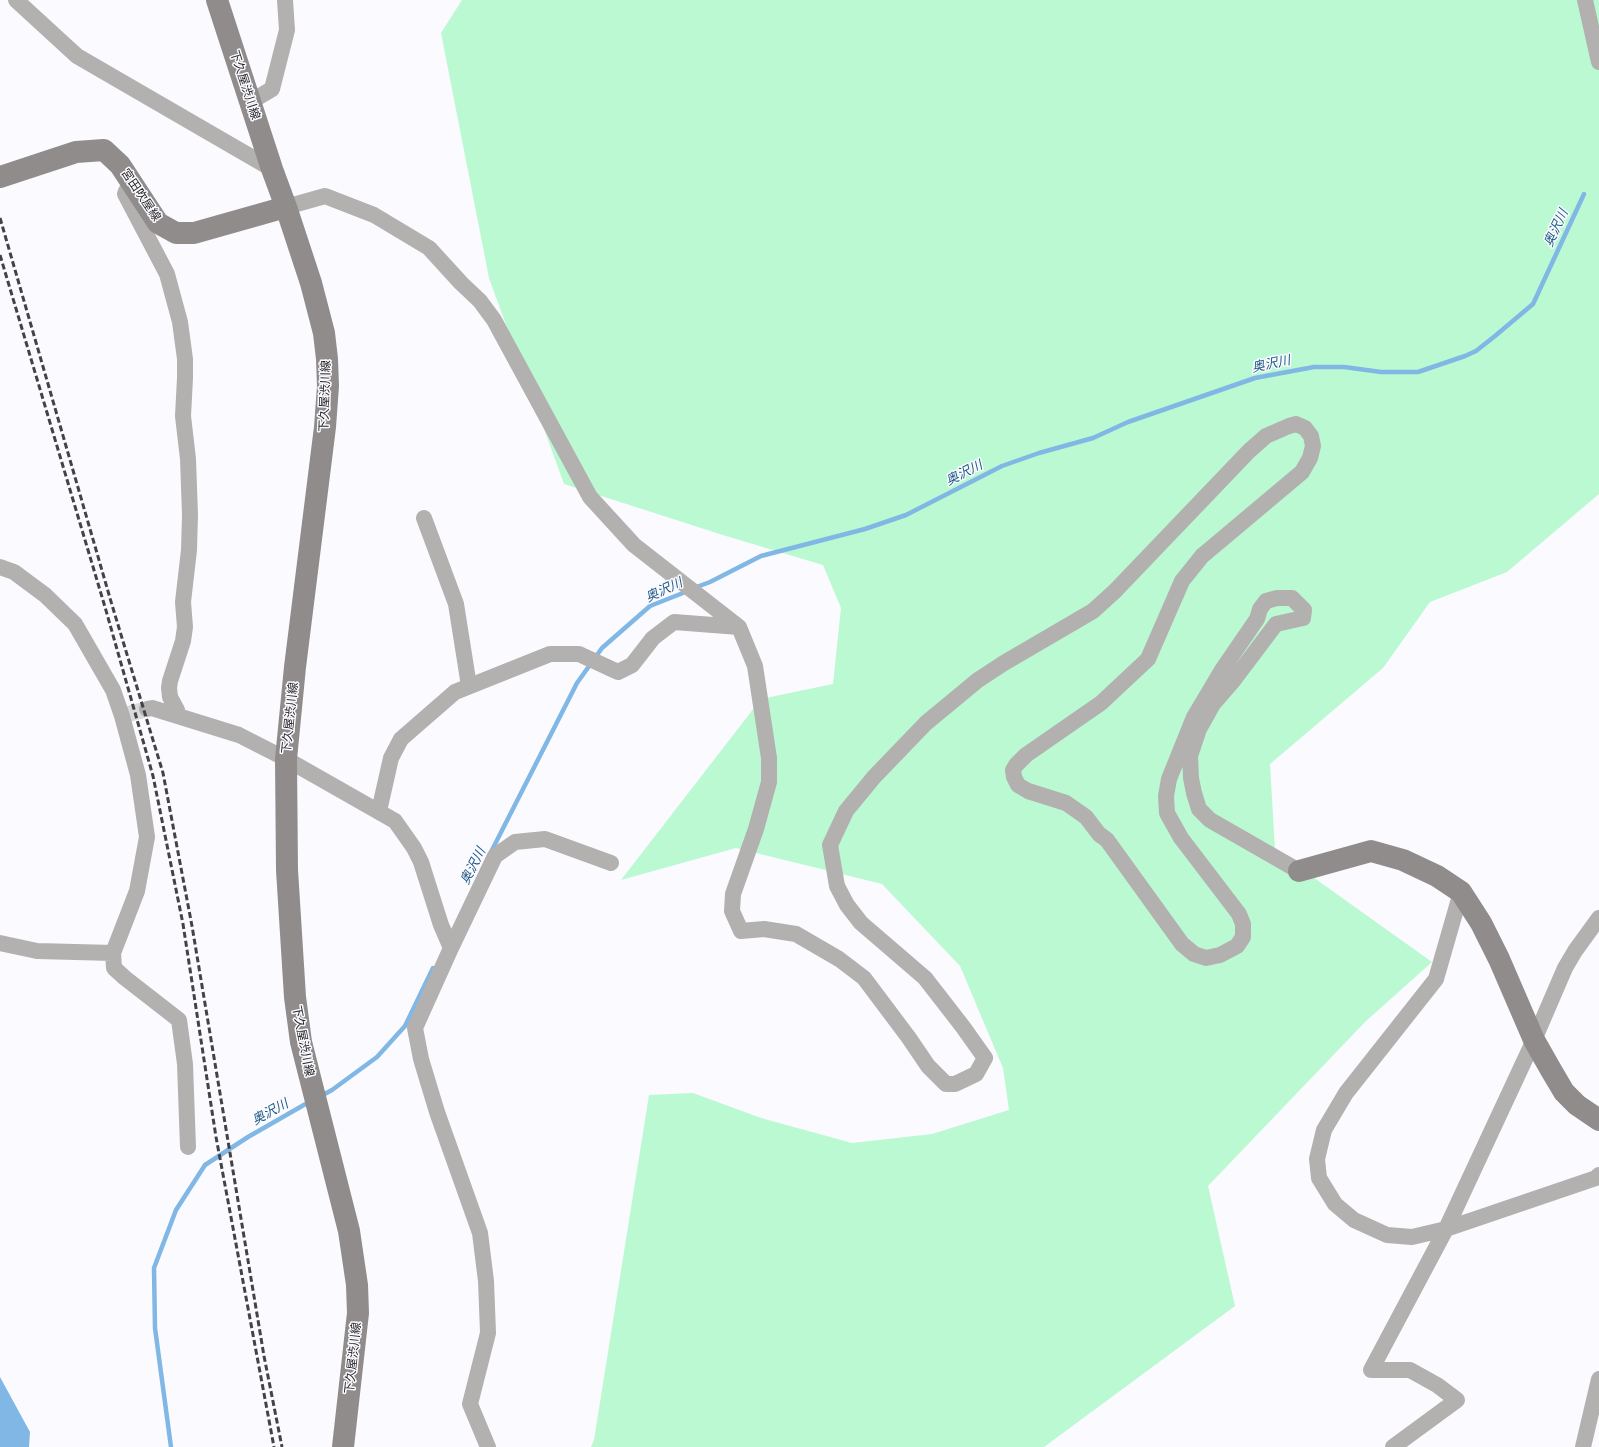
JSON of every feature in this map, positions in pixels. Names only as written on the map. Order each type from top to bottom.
[{"type":"main road","name":"下久屋渋川線","points":[[217,0],[311,283],[324,332],[327,359],[328,386],[325,427],[295,667],[286,759],[286,870],[295,997],[301,1042],[349,1230],[357,1285],[358,1313],[343,1447]]},
{"type":"main road","name":"宮田吹屋線","points":[[0,177],[76,152],[104,150],[120,166],[158,223],[176,233],[194,233],[286,207]]},
{"type":"main road","points":[[1299,871],[1371,851],[1403,860],[1437,876],[1462,892],[1481,923],[1499,959],[1534,1040],[1564,1092],[1577,1105],[1599,1120]]},
{"type":"street","points":[[16,0],[77,56],[272,169]]},
{"type":"street","points":[[250,102],[272,89],[287,30],[285,0]]},
{"type":"street","points":[[1585,0],[1599,62]]},
{"type":"street","points":[[134,187],[126,191],[125,194],[167,274],[180,322],[185,358],[183,416],[188,460],[190,515],[189,550],[183,602],[185,627],[183,641],[169,688],[170,697],[177,710],[176,715]]},
{"type":"street","points":[[286,207],[325,196],[374,215],[429,248],[461,283],[480,301],[494,320],[590,497],[634,545],[739,627],[755,666],[769,758],[769,782],[756,829],[733,894],[732,911],[741,931],[764,929],[796,934],[839,959],[864,978],[928,1066],[946,1084],[955,1084],[976,1074],[985,1058],[925,978],[861,923],[847,905],[837,886],[830,845],[846,811],[874,777],[926,723],[978,680],[1093,611],[1115,591],[1249,450],[1266,436],[1296,424],[1305,428],[1311,436],[1313,446],[1310,458],[1302,472],[1202,556],[1182,580],[1148,660],[1101,703],[1026,756],[1016,765],[1013,770],[1014,777],[1018,785],[1066,803],[1086,817],[1099,834],[1107,840],[1182,944],[1194,954],[1206,958],[1220,955],[1237,946],[1243,937],[1243,924],[1239,914],[1181,838],[1167,813],[1166,796],[1170,779],[1194,717],[1222,670],[1257,619],[1260,609],[1266,601],[1277,598],[1292,598],[1304,610],[1303,618],[1276,624],[1233,681],[1213,704],[1199,729],[1190,756],[1191,778],[1199,809],[1210,820],[1299,871]]},
{"type":"street","points":[[424,518],[456,604],[469,686]]},
{"type":"street","points":[[0,567],[14,572],[45,595],[75,624],[113,690],[125,715],[138,775],[147,837],[137,891],[113,953],[114,968],[179,1020],[185,1064],[188,1147]]},
{"type":"street","points":[[379,811],[391,758],[401,739],[455,692],[550,654],[579,654],[618,672],[632,665],[654,638],[674,622],[739,627]]},
{"type":"street","points":[[147,709],[152,708],[239,735],[286,759],[395,821],[414,848],[421,862],[441,924],[451,948]]},
{"type":"street","points":[[488,1447],[470,1404],[488,1333],[486,1281],[480,1233],[435,1104],[421,1059],[415,1028],[495,856],[515,842],[545,839],[611,863]]},
{"type":"street","points":[[1462,892],[1436,979],[1346,1093],[1324,1130],[1317,1159],[1319,1178],[1335,1204],[1354,1220],[1387,1235],[1412,1238],[1446,1229],[1599,1176]]},
{"type":"street","points":[[1393,1447],[1457,1400],[1436,1385],[1410,1370],[1371,1370],[1446,1229],[1534,1040],[1565,968],[1575,951],[1599,918]]},
{"type":"street","points":[[0,943],[37,951],[113,953]]},
{"type":"street","points":[[1583,1447],[1599,1379]]},
{"type":"green space","points":[[462,0],[1599,0],[1599,494],[1507,572],[1430,602],[1383,668],[1270,764],[1275,850],[1432,962],[1365,1022],[1208,1186],[1235,1306],[1044,1447],[591,1447],[594,1440],[649,1095],[693,1093],[761,1118],[852,1143],[932,1134],[1009,1110],[1003,1068],[960,966],[882,884],[736,848],[621,880],[761,699],[833,684],[841,608],[823,565],[726,536],[564,484],[489,278],[441,33]]},
{"type":"water","points":[[0,1377],[30,1432],[29,1447],[0,1447]]},
{"type":"waterway","name":"奥沢川","points":[[694,588],[710,582],[761,556],[865,529],[906,515],[1002,466],[1039,453],[1093,438],[1128,422],[1255,378],[1314,367],[1344,367],[1381,372],[1418,372],[1465,356],[1476,351],[1533,304],[1584,194]]},
{"type":"waterway","name":"奥沢川","points":[[491,852],[577,683],[602,648],[650,606],[688,591]]},
{"type":"waterway","name":"奥沢川","points":[[321,1096],[332,1090],[377,1057],[405,1026],[433,968]]},
{"type":"waterway","name":"奥沢川","points":[[171,1447],[155,1328],[154,1268],[176,1210],[205,1165],[248,1137],[309,1102]]},
{"type":"tunnel","points":[[128,714],[147,709]]},
{"type":"railway","points":[[0,218],[112,605],[163,773],[192,926],[264,1356],[282,1447]]},
{"type":"railway","points":[[0,255],[105,607],[153,776],[183,924],[216,1137],[274,1447]]}]
